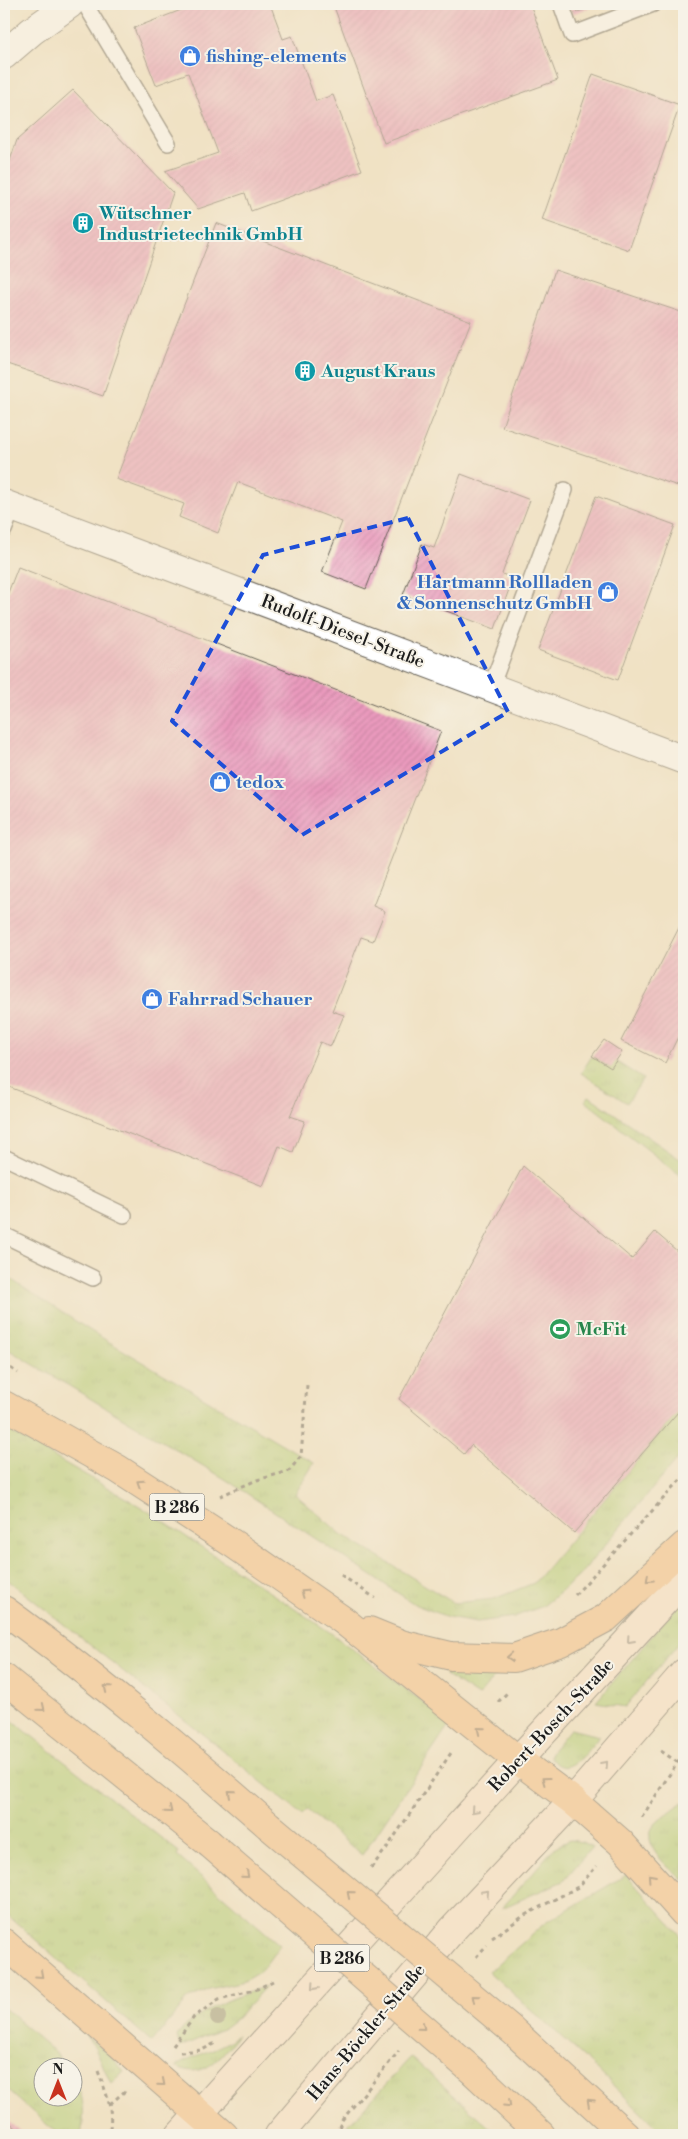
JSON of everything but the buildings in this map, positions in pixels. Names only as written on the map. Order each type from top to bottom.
[{"type":"highway","name":"B 286","points":[[4,1405],[126,1474],[235,1545],[344,1621],[474,1726],[572,1801],[620,1842],[684,1913]]},
{"type":"highway","name":"B 286","points":[[344,1621],[401,1644],[451,1656],[514,1658],[562,1642],[606,1618],[684,1546]]},
{"type":"highway","name":"B 286","points":[[4,1610],[74,1661],[166,1736],[268,1825],[512,2030],[626,2135]]},
{"type":"highway","name":"B 286","points":[[4,1678],[209,1843],[475,2073],[541,2135]]},
{"type":"highway","points":[[4,1943],[149,2072],[224,2135]]},
{"type":"street","points":[[4,56],[32,31],[70,4]]},
{"type":"street","name":"Rudolf-Diesel-Straße","points":[[7,514],[684,757]]},
{"type":"street","name":"Robert-Bosch-Straße","points":[[199,2113],[418,1873],[518,1760],[672,1593],[684,1576]]},
{"type":"street","points":[[572,1801],[684,1673]]},
{"type":"street","name":"Hans-Böckler-Straße","points":[[279,2135],[453,1929],[572,1801]]},
{"type":"street","points":[[180,2135],[199,2113]]},
{"type":"lane","points":[[85,4],[168,143]]},
{"type":"lane","points":[[561,4],[572,35],[653,4]]},
{"type":"lane","points":[[491,687],[565,490]]},
{"type":"lane","points":[[4,1158],[124,1215]]},
{"type":"lane","points":[[4,1235],[93,1278]]},
{"type":"path","points":[[4,1364],[21,1374]]},
{"type":"path","points":[[227,1501],[219,1496],[257,1480],[289,1471],[301,1456],[306,1385]]},
{"type":"path","points":[[574,1596],[684,1476]]},
{"type":"path","points":[[335,1572],[377,1599]]},
{"type":"path","points":[[368,1871],[386,1849],[447,1758],[474,1726],[512,1688]]},
{"type":"path","points":[[473,1961],[498,1934],[524,1916],[578,1887],[643,1815],[684,1752]]},
{"type":"path","points":[[167,2053],[194,2017],[219,1999],[255,1990],[278,1978]]},
{"type":"path","points":[[336,2135],[342,2120],[405,2044]]},
{"type":"highlighted area","points":[[408,518],[508,712],[302,835],[172,721],[263,555]]},
{"type":"green space","points":[[592,1056],[610,1068],[615,1061],[643,1079],[627,1103],[581,1073]]},
{"type":"green space","points":[[589,1096],[684,1162],[684,1178],[585,1101]]},
{"type":"green space","points":[[4,1275],[94,1333],[314,1463],[295,1494],[341,1534],[454,1603],[494,1599],[534,1583],[684,1405],[684,1451],[578,1577],[543,1606],[514,1617],[477,1622],[448,1617],[416,1605],[225,1479],[4,1347]]},
{"type":"green space","points":[[4,1428],[143,1508],[328,1631],[451,1723],[362,1855],[307,1810],[302,1815],[4,1577]]},
{"type":"green space","points":[[684,1598],[684,1637],[625,1707],[596,1702]]},
{"type":"green space","points":[[503,1667],[478,1696],[446,1675],[445,1669]]},
{"type":"green space","points":[[4,1714],[179,1852],[177,1856],[280,1945],[261,1971],[244,1981],[209,1989],[188,1999],[152,2042],[4,1912]]},
{"type":"green space","points":[[570,1729],[600,1736],[577,1761],[563,1767],[550,1757],[551,1752]]},
{"type":"green space","points":[[683,1802],[684,1881],[658,1856],[650,1840],[655,1824]]},
{"type":"green space","points":[[570,1840],[582,1842],[592,1847],[563,1881],[502,1908],[555,1847]]},
{"type":"green space","points":[[626,1875],[684,1939],[684,2135],[664,2135],[585,2058],[489,1972],[545,1923]]},
{"type":"green space","points":[[266,1986],[236,2019],[224,2028],[180,2047],[177,2036],[195,2018],[217,2005]]},
{"type":"green space","points":[[4,2008],[58,2056],[32,2056],[32,2106],[82,2106],[82,2098],[83,2120],[81,2135],[59,2135],[4,2087]]},
{"type":"green space","points":[[83,2033],[116,2061],[124,2072],[111,2084],[95,2047]]},
{"type":"green space","points":[[238,2035],[219,2058],[204,2068],[196,2071],[176,2066],[224,2044]]},
{"type":"green space","points":[[411,2057],[498,2135],[347,2135],[349,2124]]},
{"type":"place","name":"fishing-elements","points":[[190,56]]},
{"type":"place","name":"Wütschner Industrietechnik GmbH","points":[[83,223]]},
{"type":"place","name":"August Kraus","points":[[305,371]]},
{"type":"place","name":"Hartmann Rollladen & Sonnenschutz GmbH","points":[[608,592]]},
{"type":"place","name":"tedox","points":[[220,782]]},
{"type":"place","name":"Fahrrad Schauer","points":[[152,999]]},
{"type":"place","name":"McFit","points":[[560,1329]]}]
